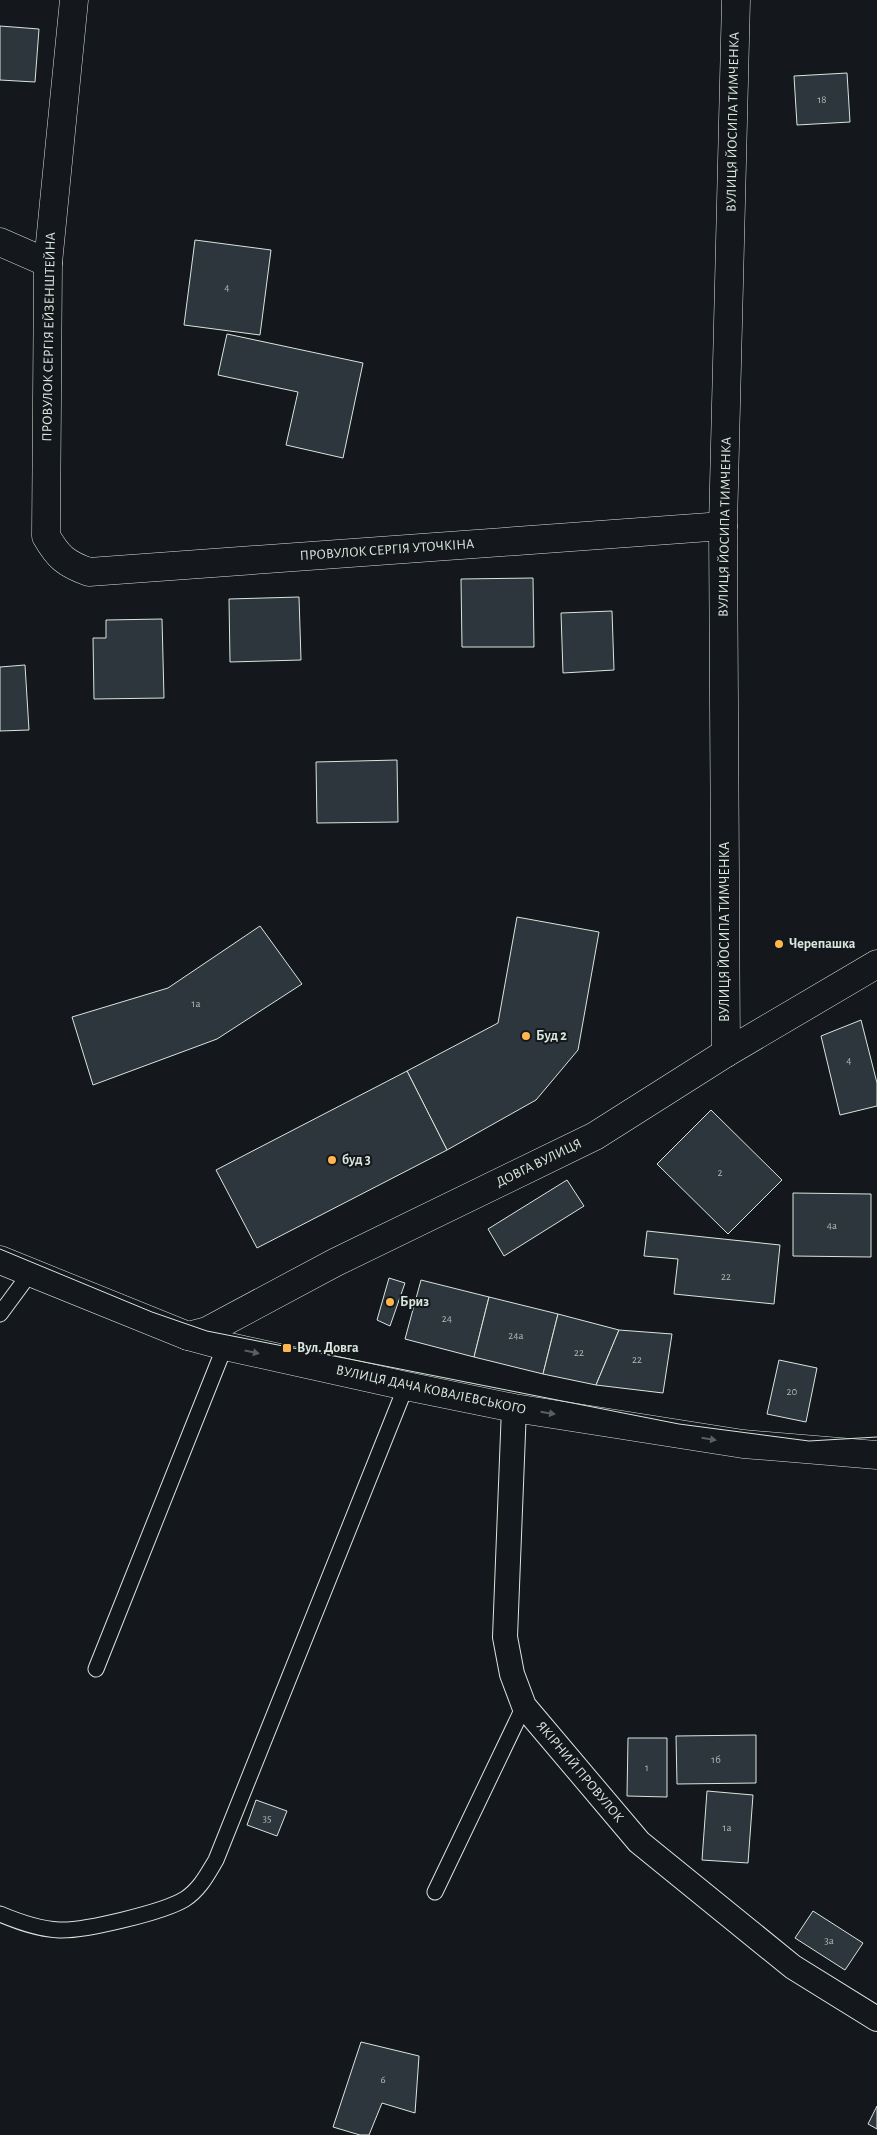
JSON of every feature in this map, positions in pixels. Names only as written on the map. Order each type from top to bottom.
[{"type":"street","name":"ПРОВУЛОК СЕРГІЯ ЕЙЗЕНШТЕЙНА","points":[[56,553],[46,536],[48,263],[74,0]]},
{"type":"street","name":"ВУЛИЦЯ ЙОСИПА ТИМЧЕНКА","points":[[726,1053],[723,526],[736,0]]},
{"type":"street","points":[[0,242],[48,263]]},
{"type":"street","name":"ПРОВУЛОК СЕРГІЯ УТОЧКІНА","points":[[56,553],[71,565],[89,572],[723,526]]},
{"type":"street","name":"ДОВГА ВУЛИЦЯ","points":[[188,1336],[207,1331],[336,1262],[596,1136],[726,1053],[877,964]]},
{"type":"street","name":"ВУЛИЦЯ ДАЧА КОВАЛЕВСЬКОГО","points":[[0,1260],[188,1336],[225,1346],[514,1408],[743,1444],[877,1455]]},
{"type":"street","name":"ЯКІРНИЙ ПРОВУЛОК","points":[[514,1408],[505,1637],[512,1674],[524,1706],[639,1842],[793,1967],[877,2019]]},
{"type":"lane","points":[[0,1314],[30,1272]]},
{"type":"lane","points":[[96,1669],[225,1346]]},
{"type":"lane","points":[[0,1914],[25,1924],[59,1930],[86,1928],[165,1908],[185,1899],[200,1885],[216,1860],[406,1386]]},
{"type":"lane","points":[[435,1892],[524,1706]]},
{"type":"building","points":[[0,26],[39,29],[35,82],[0,80]]},
{"type":"building","points":[[847,73],[850,122],[797,125],[794,76]]},
{"type":"building","points":[[195,240],[271,250],[260,335],[184,325]]},
{"type":"building","points":[[227,334],[363,363],[343,458],[286,445],[298,392],[218,375]]},
{"type":"building","points":[[533,578],[534,647],[462,647],[461,579]]},
{"type":"building","points":[[299,597],[301,660],[230,662],[229,599]]},
{"type":"building","points":[[612,611],[614,670],[563,673],[561,613]]},
{"type":"building","points":[[162,619],[164,698],[94,699],[93,638],[106,638],[106,620]]},
{"type":"building","points":[[25,665],[29,730],[0,731],[0,667]]},
{"type":"building","points":[[397,760],[398,822],[317,823],[316,762]]},
{"type":"building","name":"Буд 2","points":[[517,917],[599,932],[578,1050],[536,1100],[447,1150],[407,1071],[498,1023]]},
{"type":"building","points":[[260,926],[302,984],[217,1039],[93,1085],[72,1017],[168,988]]},
{"type":"building","points":[[861,1020],[877,1083],[877,1106],[840,1115],[821,1036]]},
{"type":"building","name":"буд 3","points":[[407,1071],[447,1150],[257,1248],[216,1170]]},
{"type":"building","points":[[711,1110],[782,1180],[728,1234],[657,1164]]},
{"type":"building","points":[[567,1180],[584,1206],[504,1256],[488,1229]]},
{"type":"building","points":[[793,1193],[871,1194],[871,1257],[793,1256]]},
{"type":"building","points":[[647,1231],[780,1245],[774,1304],[674,1294],[678,1259],[644,1256]]},
{"type":"building","name":"Бриз","points":[[389,1278],[405,1283],[390,1326],[377,1320]]},
{"type":"building","points":[[421,1280],[489,1297],[474,1357],[405,1339]]},
{"type":"building","points":[[489,1297],[558,1314],[543,1374],[474,1357]]},
{"type":"building","points":[[558,1314],[619,1330],[596,1385],[543,1374]]},
{"type":"building","points":[[619,1330],[672,1334],[663,1393],[596,1385]]},
{"type":"building","points":[[779,1360],[817,1368],[806,1422],[767,1414]]},
{"type":"building","points":[[756,1735],[756,1783],[677,1784],[676,1736]]},
{"type":"building","points":[[628,1738],[667,1738],[667,1797],[627,1796]]},
{"type":"building","points":[[707,1791],[753,1795],[748,1863],[702,1860]]},
{"type":"building","points":[[256,1800],[287,1811],[277,1836],[247,1825]]},
{"type":"building","points":[[813,1911],[863,1943],[845,1970],[795,1938]]},
{"type":"building","points":[[361,2042],[419,2056],[415,2113],[382,2103],[369,2135],[360,2135],[333,2127]]},
{"type":"building","points":[[877,2106],[877,2129],[868,2124]]},
{"type":"tram line","points":[[0,1249],[152,1312],[207,1331],[679,1424],[809,1441],[877,1437]]},
{"type":"place","name":"Черепашка","points":[[779,944]]},
{"type":"place","name":"Буд 2","points":[[526,1036]]},
{"type":"place","name":"буд 3","points":[[332,1160]]},
{"type":"place","name":"Бриз","points":[[390,1302]]},
{"type":"place","name":"Вул. Довга","points":[[287,1348]]}]
